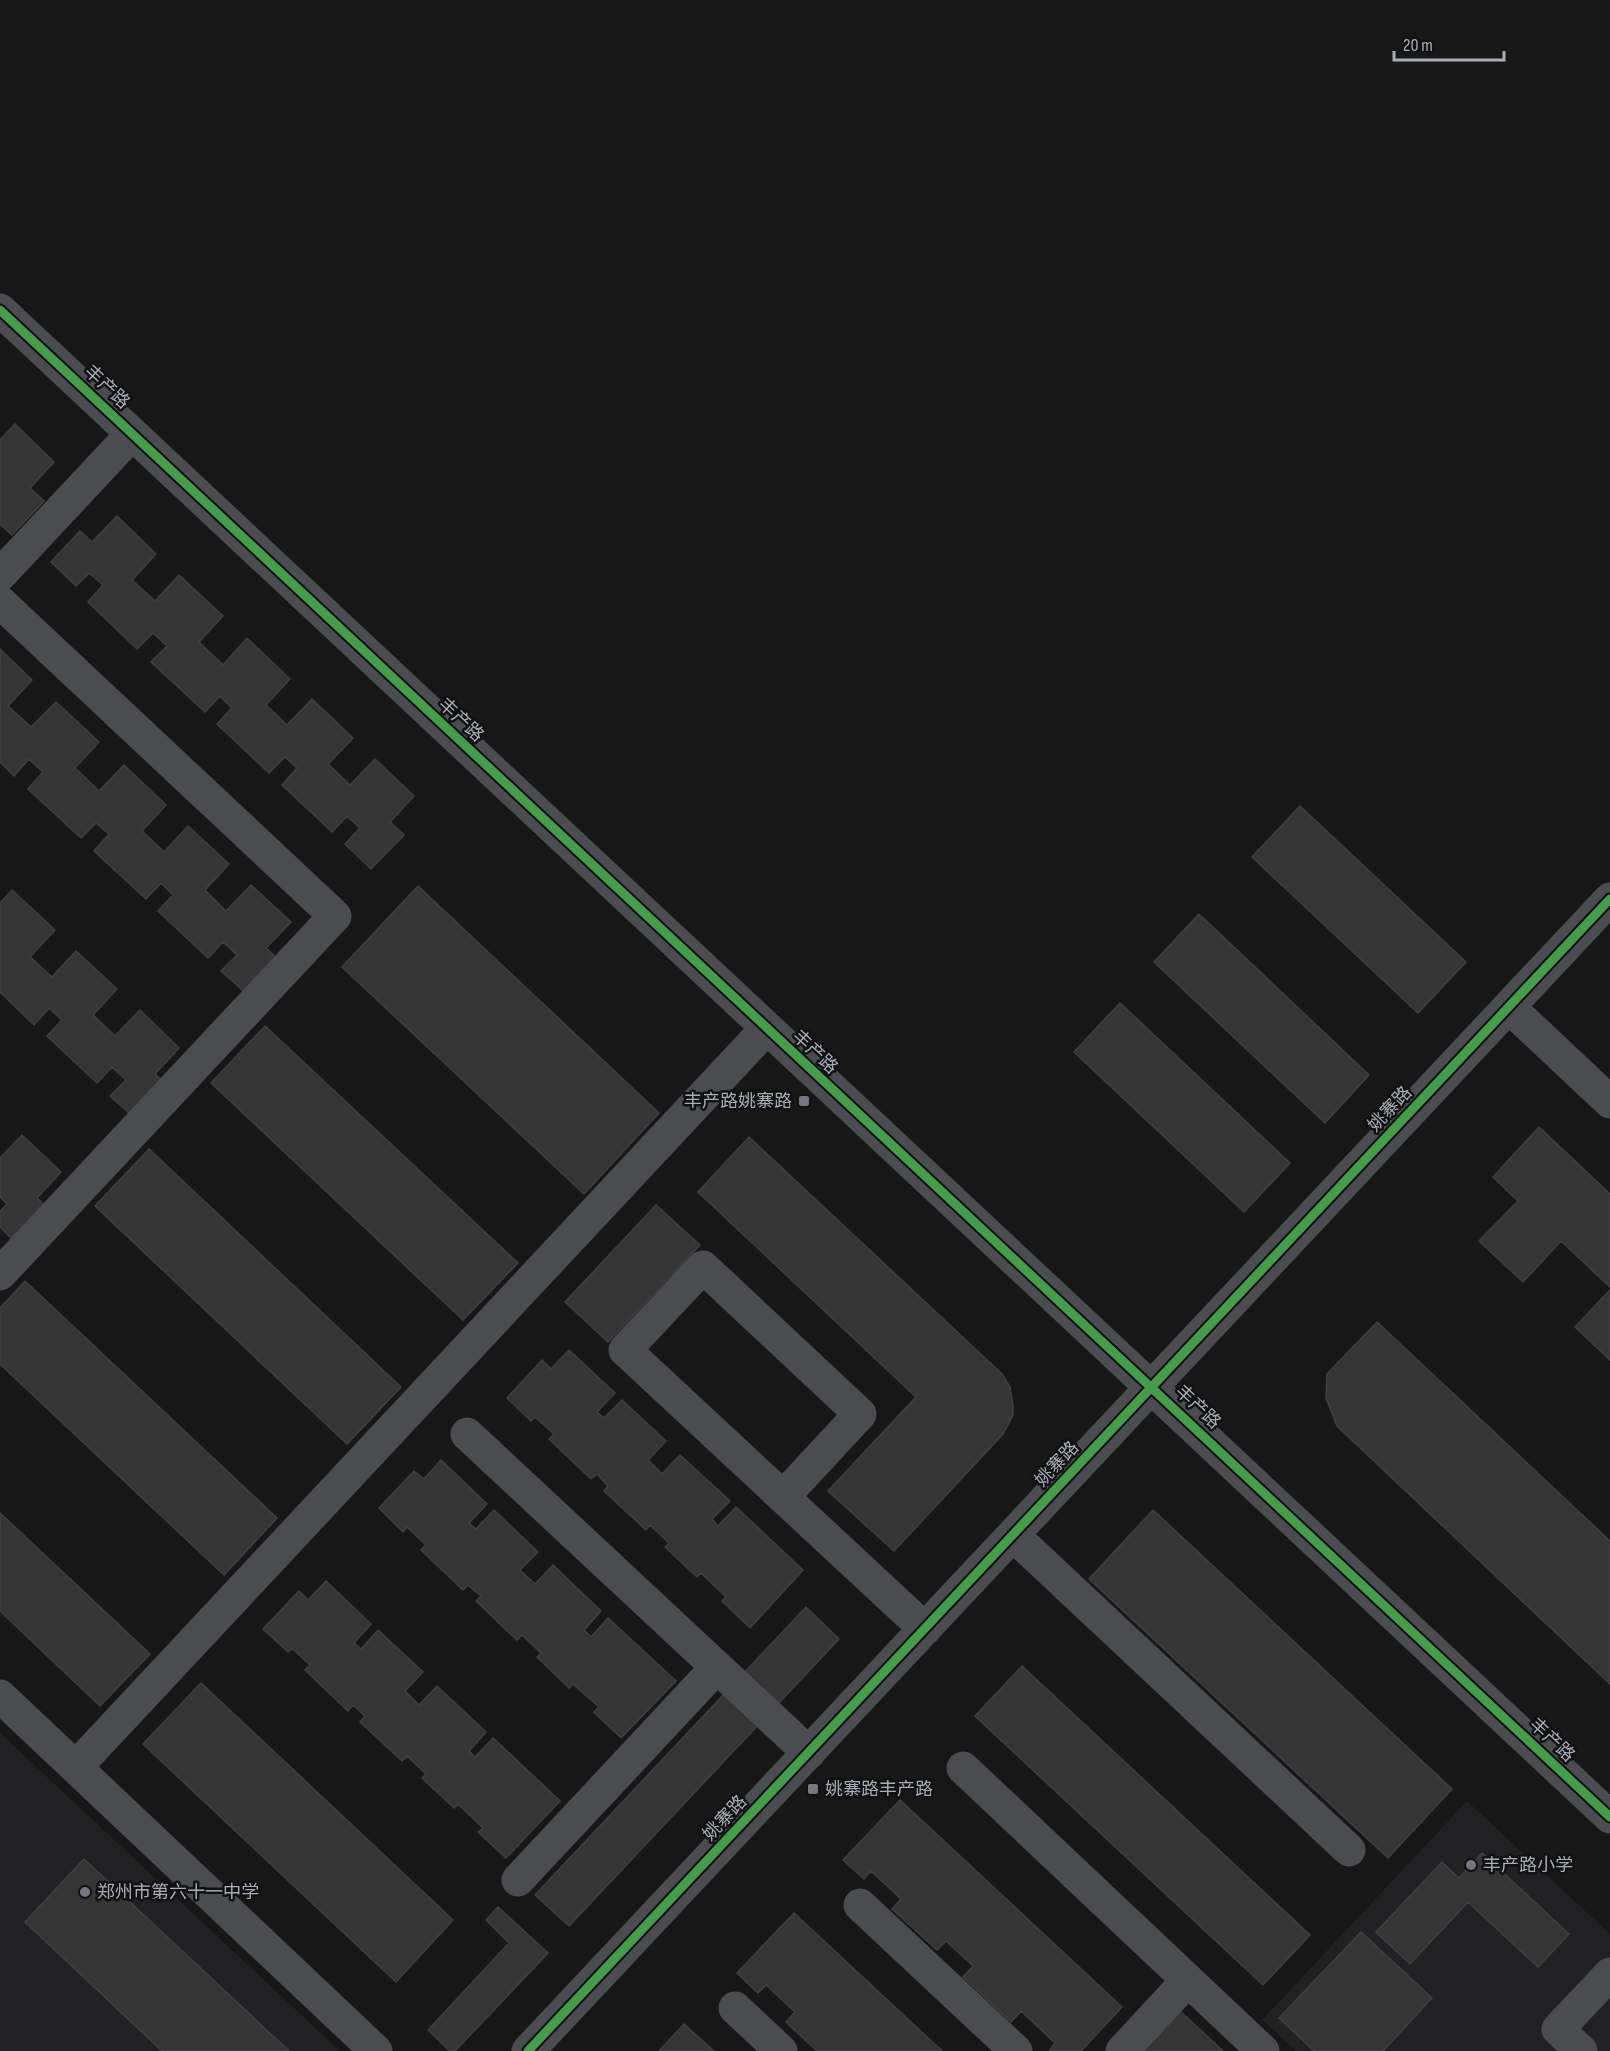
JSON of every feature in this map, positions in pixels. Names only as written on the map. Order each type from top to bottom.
[{"type":"street","name":"丰产路","points":[[0,310],[1610,1817]]},
{"type":"street","points":[[0,575],[132,434]]},
{"type":"street","points":[[0,602],[335,916],[0,1274]]},
{"type":"street","name":"姚寨路","points":[[528,2051],[1610,899]]},
{"type":"street","points":[[1509,1007],[1610,1102]]},
{"type":"street","points":[[76,1767],[766,1029]]},
{"type":"street","points":[[783,1497],[860,1414],[703,1267],[625,1350],[783,1497],[925,1629]]},
{"type":"street","points":[[468,1434],[808,1753]]},
{"type":"street","points":[[1013,1535],[1349,1850]]},
{"type":"street","points":[[518,1880],[717,1667]]},
{"type":"street","points":[[0,1696],[376,2051]]},
{"type":"street","points":[[963,1768],[1263,2051]]},
{"type":"street","points":[[860,1905],[1016,2051]]},
{"type":"street","points":[[1581,2051],[1558,2030],[1610,1974]]},
{"type":"street","points":[[1122,2051],[1188,1980]]},
{"type":"street","points":[[735,2008],[781,2051]]},
{"type":"shaded area","name":"郑州市第六十一中学","points":[[0,1733],[340,2051],[0,2051]]},
{"type":"shaded area","name":"丰产路小学","points":[[1467,1801],[1610,1934],[1610,2051],[1296,2051],[1262,2020]]},
{"type":"building","points":[[15,424],[54,462],[30,488],[44,501],[12,535],[0,524],[0,440]]},
{"type":"building","points":[[117,516],[156,554],[132,580],[155,601],[179,575],[223,616],[199,642],[223,665],[247,638],[290,679],[266,705],[287,725],[312,699],[353,738],[328,764],[350,785],[375,759],[414,796],[390,822],[404,835],[371,869],[345,844],[360,828],[347,816],[332,832],[282,785],[297,768],[285,757],[269,773],[217,724],[232,708],[220,696],[205,712],[151,662],[167,646],[153,633],[137,649],[88,602],[103,585],[89,573],[76,586],[51,562],[80,531],[92,542]]},
{"type":"building","points":[[0,649],[32,680],[8,706],[31,727],[56,702],[99,742],[75,768],[99,791],[124,765],[166,805],[142,831],[164,852],[188,826],[229,864],[205,890],[226,911],[251,885],[291,922],[266,948],[280,961],[248,995],[221,971],[237,955],[223,942],[208,958],[158,911],[173,895],[161,883],[146,899],[94,851],[109,834],[96,823],[81,838],[28,789],[43,772],[29,759],[14,776],[0,762]]},
{"type":"building","points":[[1300,806],[1466,962],[1418,1013],[1252,857]]},
{"type":"building","points":[[418,886],[659,1113],[584,1194],[342,967]]},
{"type":"building","points":[[12,890],[55,930],[30,957],[52,977],[76,951],[117,989],[93,1015],[115,1036],[140,1010],[179,1048],[155,1074],[169,1086],[137,1120],[110,1096],[126,1080],[112,1067],[97,1083],[47,1036],[62,1020],[49,1008],[34,1025],[0,992],[0,903]]},
{"type":"building","points":[[1199,914],[1369,1075],[1325,1123],[1154,962]]},
{"type":"building","points":[[1120,1003],[1290,1163],[1244,1212],[1074,1052]]},
{"type":"building","points":[[265,1026],[518,1263],[463,1320],[211,1083]]},
{"type":"building","points":[[1539,1127],[1610,1194],[1610,1287],[1561,1241],[1523,1282],[1479,1241],[1518,1201],[1493,1177]]},
{"type":"building","points":[[22,1135],[61,1172],[37,1198],[51,1211],[18,1245],[0,1227],[0,1212],[7,1204],[0,1197],[0,1158]]},
{"type":"building","points":[[749,1137],[1002,1374],[1010,1387],[1013,1415],[1003,1434],[894,1551],[828,1491],[916,1397],[698,1192]]},
{"type":"building","points":[[149,1149],[401,1387],[347,1444],[95,1206]]},
{"type":"building","points":[[656,1205],[700,1245],[608,1342],[565,1302]]},
{"type":"building","points":[[25,1281],[277,1518],[224,1575],[0,1364],[0,1308]]},
{"type":"building","points":[[1610,1290],[1610,1360],[1575,1327]]},
{"type":"building","points":[[1377,1322],[1610,1541],[1610,1684],[1337,1426],[1326,1398],[1327,1374]]},
{"type":"building","points":[[569,1350],[615,1393],[597,1412],[604,1418],[622,1400],[666,1441],[648,1460],[662,1474],[680,1455],[730,1501],[712,1519],[718,1526],[736,1507],[803,1570],[750,1628],[722,1601],[726,1597],[701,1573],[697,1577],[665,1547],[669,1543],[650,1525],[646,1530],[604,1491],[608,1486],[597,1474],[591,1479],[549,1439],[554,1434],[535,1417],[531,1421],[507,1398],[542,1360],[551,1369]]},
{"type":"building","points":[[441,1460],[487,1504],[469,1523],[476,1529],[494,1510],[538,1552],[520,1570],[535,1584],[553,1565],[601,1611],[584,1630],[591,1637],[608,1618],[676,1681],[621,1738],[594,1712],[599,1707],[573,1684],[569,1688],[537,1657],[541,1653],[522,1635],[517,1640],[476,1601],[481,1596],[468,1585],[463,1590],[421,1550],[426,1545],[407,1527],[403,1532],[379,1508],[414,1471],[424,1479]]},
{"type":"building","points":[[1153,1510],[1452,1789],[1388,1858],[1089,1579]]},
{"type":"building","points":[[0,1513],[150,1654],[100,1706],[0,1611]]},
{"type":"building","points":[[326,1581],[371,1624],[354,1643],[361,1649],[378,1630],[423,1672],[405,1691],[419,1705],[437,1686],[486,1732],[469,1751],[475,1757],[493,1738],[560,1801],[506,1858],[478,1832],[483,1828],[458,1804],[454,1808],[422,1778],[426,1774],[407,1756],[402,1761],[360,1722],[365,1716],[353,1705],[348,1711],[305,1670],[310,1665],[292,1648],[288,1652],[263,1629],[299,1591],[308,1600]]},
{"type":"building","points":[[806,1607],[839,1639],[569,1926],[535,1895]]},
{"type":"building","points":[[1022,1666],[1310,1935],[1263,1985],[975,1716]]},
{"type":"building","points":[[201,1683],[453,1920],[396,1982],[143,1744]]},
{"type":"building","points":[[900,1800],[1122,2007],[1081,2051],[1049,2051],[1055,2043],[1021,2011],[1011,2022],[963,1977],[973,1966],[946,1941],[937,1950],[892,1909],[901,1899],[871,1871],[864,1879],[843,1860]]},
{"type":"building","points":[[1482,1853],[1569,1934],[1538,1967],[1468,1902],[1410,1964],[1376,1932],[1442,1862],[1459,1878]]},
{"type":"building","points":[[84,1859],[289,2051],[162,2051],[25,1922]]},
{"type":"building","points":[[498,1907],[548,1953],[455,2051],[450,2051],[428,2030],[509,1943],[486,1920]]},
{"type":"building","points":[[794,1913],[942,2051],[817,2051],[786,2022],[795,2012],[766,1985],[758,1993],[737,1973]]},
{"type":"building","points":[[1361,1932],[1432,1998],[1383,2051],[1314,2051],[1279,2018]]},
{"type":"building","points":[[1180,2011],[1223,2051],[1143,2051]]},
{"type":"building","points":[[684,2024],[714,2051],[659,2051]]},
{"type":"cycle path","points":[[0,310],[1610,1817]]},
{"type":"cycle path","points":[[528,2051],[1610,899]]},
{"type":"place","name":"丰产路姚寨路","points":[[804,1101]]},
{"type":"place","name":"姚寨路丰产路","points":[[813,1789]]},
{"type":"place","name":"丰产路小学","points":[[1471,1865]]},
{"type":"place","name":"郑州市第六十一中学","points":[[85,1892]]}]
